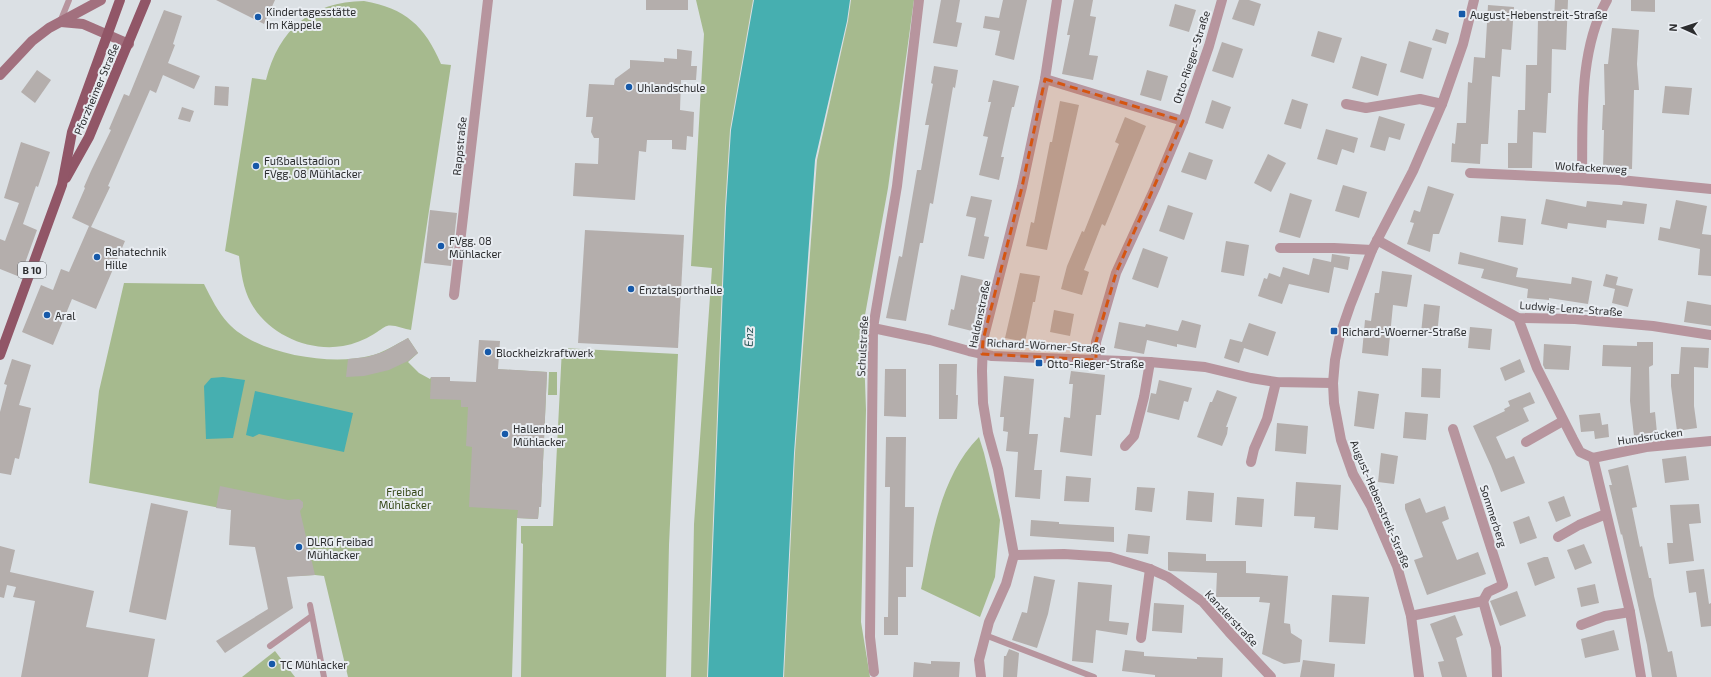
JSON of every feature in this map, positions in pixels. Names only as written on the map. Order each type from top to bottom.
[{"type":"main road","points":[[0,75],[32,41],[49,28],[101,0]]},
{"type":"main road","name":"Pforzheimer Straße","points":[[62,185],[72,132],[120,0]]},
{"type":"main road","name":"Pforzheimer Straße","points":[[0,355],[62,185],[89,137],[129,44],[146,0]]},
{"type":"main road","points":[[60,22],[83,24],[129,44]]},
{"type":"street","name":"Rappstraße","points":[[454,296],[488,0]]},
{"type":"street","name":"Schulstraße","points":[[874,672],[870,637],[873,328],[897,186],[919,0]]},
{"type":"street","name":"Haldenstraße","points":[[981,677],[978,660],[989,622],[1006,584],[1014,555],[998,469],[988,433],[983,403],[983,340],[1022,187],[1045,79],[1057,0]]},
{"type":"street","name":"Otto-Rieger-Straße","points":[[1096,360],[1096,342],[1116,273],[1155,188],[1183,121],[1209,46],[1222,0]]},
{"type":"street","name":"August-Hebenstreit-Straße","points":[[1419,677],[1410,616],[1397,566],[1371,506],[1353,474],[1341,440],[1334,403],[1333,383],[1335,360],[1340,334],[1372,250],[1413,170],[1442,104],[1463,44],[1474,0]]},
{"type":"street","points":[[1582,178],[1585,78],[1590,42],[1607,0]]},
{"type":"street","name":"Otto-Rieger-Straße","points":[[1045,79],[1183,121]]},
{"type":"street","points":[[1346,104],[1366,108],[1420,99],[1442,104]]},
{"type":"street","name":"Wolfackerweg","points":[[1470,174],[1582,178],[1671,184],[1711,189]]},
{"type":"street","name":"Ludwig-Lenz-Straße","points":[[1377,240],[1518,318],[1575,319],[1653,326],[1711,335]]},
{"type":"street","points":[[1280,248],[1372,250]]},
{"type":"street","points":[[1518,318],[1537,368],[1563,421],[1580,452],[1593,458],[1630,612],[1641,677]]},
{"type":"street","name":"Richard-Wörner-Straße","points":[[873,328],[930,340],[982,354],[1150,362],[1205,367],[1251,378],[1276,382],[1333,383]]},
{"type":"street","points":[[1125,446],[1134,436],[1144,397],[1150,362]]},
{"type":"street","points":[[1251,462],[1254,449],[1267,419],[1276,382]]},
{"type":"street","points":[[1526,442],[1563,421]]},
{"type":"street","name":"Sommerberg","points":[[1410,616],[1458,608],[1483,601],[1488,592],[1503,585],[1453,429]]},
{"type":"street","name":"Hundsrücken","points":[[1593,458],[1646,447],[1711,441]]},
{"type":"street","points":[[1558,537],[1579,525],[1606,514]]},
{"type":"street","name":"Kanzlerstraße","points":[[1014,555],[1064,554],[1110,557],[1150,569],[1168,577],[1204,602],[1228,632],[1270,676]]},
{"type":"street","points":[[1141,638],[1150,569]]},
{"type":"street","points":[[1483,601],[1496,648],[1497,677]]},
{"type":"street","points":[[1581,625],[1605,616],[1630,612]]},
{"type":"lane","points":[[60,22],[69,0]]},
{"type":"lane","points":[[310,605],[324,677]]},
{"type":"lane","points":[[270,646],[312,616]]},
{"type":"lane","points":[[985,635],[1094,677]]},
{"type":"highlighted area","points":[[1045,79],[1183,121],[1116,273],[1096,342],[1096,360],[982,354],[983,340],[1022,187]]},
{"type":"green space","points":[[696,0],[753,0],[730,130],[725,208],[707,677],[691,677],[694,524],[712,268],[691,266],[704,34]]},
{"type":"green space","points":[[851,0],[914,0],[888,188],[863,326],[866,410],[861,622],[870,677],[784,677],[795,453],[817,160],[848,21]]},
{"type":"green space","points":[[364,1],[391,8],[412,21],[428,39],[441,64],[451,65],[411,330],[395,326],[387,326],[359,342],[343,346],[316,346],[303,343],[278,332],[258,314],[246,292],[239,256],[225,251],[252,78],[266,80],[279,46],[300,22],[313,13],[328,7],[345,3]]},
{"type":"green space","name":"Freibad Mühlacker","points":[[124,283],[204,284],[221,314],[240,334],[256,343],[294,355],[315,358],[353,359],[379,353],[408,338],[418,353],[408,362],[419,373],[430,379],[431,377],[450,377],[450,392],[492,383],[493,369],[547,372],[541,507],[539,507],[538,519],[517,518],[512,677],[348,677],[324,576],[296,576],[283,520],[89,483],[99,391]]},
{"type":"green space","points":[[562,348],[678,354],[669,545],[666,677],[521,677],[523,544],[521,543],[521,526],[553,526]]},
{"type":"green space","points":[[549,372],[557,372],[557,395],[548,395]]},
{"type":"green space","points":[[979,437],[1000,520],[995,577],[980,617],[921,589],[934,529],[946,489],[955,470]]},
{"type":"green space","name":"TC Mühlacker","points":[[275,651],[295,677],[242,677]]},
{"type":"water","name":"Enz","points":[[754,0],[850,0],[847,21],[815,160],[794,453],[783,677],[708,677],[726,208],[731,130]]},
{"type":"water","points":[[223,377],[245,380],[233,438],[206,439],[204,386],[211,378]]},
{"type":"water","points":[[255,391],[353,413],[344,452],[259,434],[253,437],[246,435]]},
{"type":"building","name":"Kindertagesstätte Im Käppele","points":[[216,0],[275,0],[264,24]]},
{"type":"building","points":[[646,0],[688,0],[688,10],[646,10]]},
{"type":"building","points":[[941,0],[960,0],[956,22],[962,23],[957,47],[933,43]]},
{"type":"building","points":[[1003,0],[1027,0],[1014,60],[995,55],[1000,31],[983,28],[985,16],[999,18]]},
{"type":"building","points":[[1074,0],[1093,0],[1090,16],[1096,17],[1089,55],[1098,56],[1093,80],[1062,74],[1070,35],[1067,35]]},
{"type":"building","points":[[1239,0],[1249,0],[1261,4],[1254,26],[1232,19]]},
{"type":"building","points":[[1555,0],[1568,0],[1566,50],[1552,49],[1551,93],[1548,93],[1546,133],[1533,132],[1532,168],[1508,168],[1508,143],[1517,143],[1518,110],[1525,110],[1526,65],[1537,65],[1538,19],[1554,20]]},
{"type":"building","points":[[1631,0],[1655,0],[1655,12],[1631,11]]},
{"type":"building","points":[[1175,4],[1196,10],[1189,32],[1169,26]]},
{"type":"building","points":[[1488,5],[1514,7],[1511,50],[1502,49],[1500,77],[1492,76],[1488,144],[1481,144],[1480,164],[1451,162],[1452,143],[1455,144],[1457,123],[1466,123],[1468,82],[1472,83],[1474,57],[1485,58]]},
{"type":"building","points":[[164,10],[182,16],[173,44],[175,45],[168,63],[200,76],[194,89],[163,75],[156,93],[150,90],[108,186],[110,187],[91,227],[125,241],[96,309],[72,299],[53,345],[22,332],[41,285],[53,290],[61,269],[69,272],[89,226],[72,218],[91,171],[111,130],[109,129],[124,94],[129,96]]},
{"type":"building","points":[[1612,28],[1639,30],[1637,64],[1639,90],[1634,90],[1632,169],[1603,168],[1604,130],[1602,130],[1603,105],[1605,105],[1604,64],[1608,64]]},
{"type":"building","points":[[1436,29],[1449,33],[1446,44],[1432,40]]},
{"type":"building","points":[[1318,31],[1342,38],[1334,63],[1311,56]]},
{"type":"building","points":[[1409,41],[1432,48],[1423,79],[1400,72]]},
{"type":"building","points":[[1222,42],[1243,49],[1233,78],[1212,71]]},
{"type":"building","points":[[677,49],[692,51],[691,66],[697,66],[696,80],[681,80],[680,110],[694,112],[693,137],[687,136],[686,150],[672,149],[672,140],[647,140],[646,152],[639,151],[635,200],[573,196],[575,163],[598,164],[599,138],[594,138],[591,132],[593,117],[586,117],[589,84],[614,85],[615,79],[630,68],[630,60],[664,62],[664,58],[677,59]]},
{"type":"building","points":[[1361,56],[1387,64],[1378,96],[1352,88]]},
{"type":"building","points":[[934,66],[958,70],[955,88],[953,87],[933,204],[930,203],[923,243],[920,243],[906,321],[886,318],[899,256],[902,257],[917,170],[921,170],[929,125],[925,125],[933,84],[931,83]]},
{"type":"building","points":[[37,70],[51,80],[35,103],[21,92]]},
{"type":"building","points":[[1147,70],[1168,76],[1161,101],[1140,95]]},
{"type":"building","points":[[993,80],[1019,86],[1014,107],[1012,107],[1001,157],[1004,157],[999,180],[979,175],[988,137],[983,136],[991,102],[988,102]]},
{"type":"building","points":[[215,86],[229,87],[228,106],[214,105]]},
{"type":"building","points":[[1665,86],[1692,88],[1689,115],[1662,113]]},
{"type":"building","points":[[1292,99],[1308,104],[1301,129],[1284,124]]},
{"type":"building","points":[[1212,100],[1231,107],[1223,129],[1205,123]]},
{"type":"building","points":[[1060,101],[1079,105],[1047,250],[1026,246],[1031,222],[1034,223],[1050,142],[1052,142]]},
{"type":"building","points":[[182,107],[194,111],[190,122],[178,119]]},
{"type":"building","points":[[1379,116],[1405,124],[1400,140],[1389,137],[1385,151],[1370,147]]},
{"type":"building","points":[[1125,117],[1146,126],[1105,226],[1102,224],[1084,270],[1089,272],[1082,295],[1061,289],[1067,266],[1082,231],[1084,232],[1119,144],[1115,142]]},
{"type":"building","points":[[1326,129],[1358,138],[1354,153],[1342,149],[1337,165],[1317,159]]},
{"type":"building","points":[[21,142],[50,152],[23,224],[37,230],[20,277],[0,269],[0,239],[5,241],[19,203],[4,198]]},
{"type":"building","points":[[1189,152],[1213,160],[1206,180],[1181,172]]},
{"type":"building","points":[[1268,154],[1286,163],[1271,192],[1254,183]]},
{"type":"building","points":[[1343,185],[1367,192],[1359,218],[1335,211]]},
{"type":"building","points":[[1428,186],[1454,194],[1439,234],[1433,234],[1430,252],[1407,244],[1414,223],[1410,222],[1414,210],[1420,212]]},
{"type":"building","points":[[1290,193],[1312,200],[1300,238],[1279,232]]},
{"type":"building","points":[[971,196],[992,200],[984,236],[989,237],[984,259],[968,256],[976,218],[966,216]]},
{"type":"building","points":[[1546,199],[1586,207],[1587,201],[1622,205],[1623,201],[1647,204],[1644,224],[1607,220],[1606,228],[1568,223],[1567,229],[1541,224]]},
{"type":"building","points":[[1676,200],[1707,206],[1702,234],[1711,235],[1711,276],[1698,275],[1700,249],[1658,240],[1660,227],[1670,229]]},
{"type":"building","points":[[1168,205],[1193,213],[1184,240],[1159,231]]},
{"type":"building","name":"FVgg. 08 Mühlacker","points":[[430,210],[457,213],[451,266],[424,263]]},
{"type":"building","points":[[1501,216],[1526,219],[1523,245],[1498,242]]},
{"type":"building","name":"Enztalsporthalle","points":[[585,230],[684,235],[678,348],[578,343]]},
{"type":"building","points":[[1226,241],[1249,245],[1244,276],[1221,272]]},
{"type":"building","points":[[1143,248],[1168,257],[1158,288],[1132,279]]},
{"type":"building","points":[[1460,252],[1518,268],[1516,277],[1571,284],[1572,277],[1592,281],[1588,304],[1549,298],[1549,300],[1527,298],[1528,289],[1481,278],[1484,269],[1458,264]]},
{"type":"building","points":[[1332,254],[1350,257],[1348,270],[1334,267],[1329,293],[1289,284],[1282,304],[1258,296],[1264,278],[1267,279],[1269,273],[1280,277],[1283,267],[1309,275],[1313,258],[1331,262]]},
{"type":"building","points":[[1382,271],[1412,275],[1407,307],[1393,305],[1388,356],[1362,353],[1365,320],[1371,321],[1375,293],[1379,293]]},
{"type":"building","points":[[1020,273],[1040,276],[1025,342],[1005,338]]},
{"type":"building","points":[[1606,274],[1618,277],[1616,285],[1633,289],[1628,307],[1612,303],[1615,289],[1603,286]]},
{"type":"building","points":[[961,275],[983,280],[972,331],[948,325],[951,309],[954,310]]},
{"type":"building","points":[[1687,301],[1711,305],[1711,326],[1684,322]]},
{"type":"building","points":[[1424,304],[1440,306],[1437,335],[1421,333]]},
{"type":"building","points":[[1054,310],[1074,314],[1070,336],[1050,332]]},
{"type":"building","points":[[1182,320],[1201,325],[1196,348],[1177,344],[1177,347],[1147,340],[1144,354],[1114,348],[1119,322],[1145,327],[1146,324],[1178,331]]},
{"type":"building","points":[[1249,323],[1276,332],[1268,356],[1244,348],[1239,363],[1224,358],[1230,339],[1242,342]]},
{"type":"building","points":[[1470,327],[1492,329],[1490,350],[1468,348]]},
{"type":"building","points":[[408,338],[418,353],[408,361],[389,370],[364,376],[346,377],[348,359],[367,357],[383,352]]},
{"type":"building","name":"Hallenbad Mühlacker","points":[[479,340],[500,341],[498,369],[547,372],[541,507],[539,507],[538,519],[517,518],[518,510],[469,507],[472,447],[466,446],[468,407],[461,407],[461,400],[430,399],[431,377],[450,377],[450,381],[476,382]]},
{"type":"building","points":[[1637,342],[1653,342],[1653,365],[1649,367],[1650,413],[1655,412],[1657,433],[1634,436],[1630,401],[1631,367],[1602,366],[1603,345],[1637,346]]},
{"type":"building","points":[[1544,344],[1571,346],[1569,370],[1545,369],[1543,365]]},
{"type":"building","points":[[1681,347],[1709,348],[1708,368],[1694,367],[1694,406],[1697,428],[1677,431],[1671,386],[1671,374],[1679,374]]},
{"type":"building","points":[[12,359],[31,365],[19,405],[31,408],[19,459],[15,458],[11,475],[0,473],[0,412],[7,385],[4,384]]},
{"type":"building","points":[[1520,359],[1525,372],[1505,381],[1500,368]]},
{"type":"building","points":[[939,364],[957,364],[957,419],[939,419]]},
{"type":"building","points":[[1422,368],[1441,369],[1440,398],[1421,397]]},
{"type":"building","points":[[885,369],[906,369],[906,417],[884,416]]},
{"type":"building","points":[[1071,371],[1105,375],[1101,415],[1096,415],[1092,456],[1060,452],[1064,417],[1070,418],[1073,384],[1069,384]]},
{"type":"building","points":[[1004,376],[1034,379],[1029,434],[1038,434],[1034,470],[1042,470],[1040,499],[1015,497],[1018,452],[1006,451],[1008,432],[1003,431],[1004,417],[1000,417]]},
{"type":"building","points":[[1159,380],[1192,388],[1188,402],[1184,401],[1179,420],[1147,412],[1151,393],[1156,394]]},
{"type":"building","points":[[1217,390],[1237,397],[1226,427],[1228,427],[1227,434],[1222,446],[1197,437],[1210,402],[1212,402]]},
{"type":"building","points":[[1358,391],[1379,394],[1374,429],[1354,426]]},
{"type":"building","points":[[1530,392],[1535,403],[1523,408],[1529,421],[1496,437],[1506,459],[1514,456],[1525,483],[1501,492],[1473,426],[1505,411],[1504,409],[1510,406],[1508,401]]},
{"type":"building","points":[[1405,412],[1428,414],[1426,440],[1403,438]]},
{"type":"building","points":[[1600,413],[1602,425],[1608,424],[1609,437],[1595,439],[1594,431],[1581,432],[1579,415]]},
{"type":"building","points":[[1277,423],[1308,426],[1306,454],[1275,451]]},
{"type":"building","points":[[886,437],[906,437],[905,507],[914,507],[913,567],[906,567],[906,597],[898,597],[898,635],[884,635],[884,617],[888,617],[890,487],[885,487]]},
{"type":"building","points":[[1381,453],[1398,456],[1394,484],[1378,482]]},
{"type":"building","points":[[1686,456],[1689,480],[1665,483],[1662,459]]},
{"type":"building","points":[[1628,465],[1637,507],[1632,508],[1640,547],[1642,546],[1649,578],[1651,578],[1668,652],[1672,651],[1677,677],[1652,677],[1647,645],[1622,534],[1621,535],[1609,485],[1612,485],[1608,470]]},
{"type":"building","points":[[1066,476],[1091,478],[1089,502],[1064,501]]},
{"type":"building","points":[[1296,482],[1341,485],[1338,530],[1314,528],[1315,517],[1294,516]]},
{"type":"building","points":[[220,486],[288,500],[299,499],[303,502],[303,507],[300,511],[315,575],[287,577],[293,608],[225,653],[216,641],[268,609],[255,547],[229,545],[231,510],[216,508]]},
{"type":"building","points":[[1137,487],[1155,488],[1152,512],[1135,510]]},
{"type":"building","points":[[1188,491],[1214,493],[1212,522],[1186,520]]},
{"type":"building","points":[[1564,496],[1571,516],[1556,522],[1548,502]]},
{"type":"building","points":[[1237,497],[1264,499],[1262,527],[1235,525]]},
{"type":"building","points":[[1420,498],[1426,513],[1445,506],[1449,519],[1442,522],[1457,560],[1478,552],[1486,574],[1427,595],[1414,560],[1423,557],[1405,509],[1405,504]]},
{"type":"building","points":[[151,503],[188,511],[166,620],[129,612]]},
{"type":"building","points":[[1699,504],[1701,523],[1689,524],[1694,561],[1669,564],[1667,543],[1673,543],[1670,505]]},
{"type":"building","points":[[1529,516],[1537,538],[1520,544],[1513,522]]},
{"type":"building","points":[[1031,520],[1059,522],[1059,524],[1114,527],[1114,542],[1030,536]]},
{"type":"building","points":[[1128,534],[1150,536],[1148,554],[1126,552]]},
{"type":"building","points":[[1584,544],[1592,563],[1575,570],[1567,550]]},
{"type":"building","points":[[0,546],[15,550],[10,572],[94,591],[86,627],[155,639],[148,677],[21,677],[35,601],[13,597],[16,587],[7,585],[4,598],[0,597]]},
{"type":"building","points":[[1168,552],[1206,554],[1206,561],[1246,561],[1246,573],[1288,576],[1284,623],[1290,624],[1291,633],[1302,640],[1300,662],[1284,664],[1262,654],[1270,603],[1259,602],[1260,597],[1216,597],[1217,573],[1170,571],[1168,570]]},
{"type":"building","points":[[1548,557],[1555,578],[1535,586],[1527,563]]},
{"type":"building","points":[[1704,569],[1709,604],[1711,603],[1711,626],[1701,627],[1696,592],[1689,593],[1686,571]]},
{"type":"building","points":[[1034,576],[1055,580],[1048,614],[1037,648],[1012,640],[1022,612],[1027,613]]},
{"type":"building","points":[[1078,582],[1112,585],[1109,621],[1129,623],[1127,635],[1096,630],[1093,663],[1072,661]]},
{"type":"building","points":[[1595,584],[1599,603],[1581,607],[1577,588]]},
{"type":"building","points":[[1517,591],[1526,616],[1500,626],[1490,601]]},
{"type":"building","points":[[1332,595],[1369,597],[1365,644],[1329,642]]},
{"type":"building","points":[[1154,603],[1184,605],[1182,633],[1152,631]]},
{"type":"building","points":[[1455,615],[1463,635],[1456,638],[1467,677],[1442,677],[1438,662],[1444,661],[1430,624]]},
{"type":"building","points":[[1614,630],[1619,650],[1585,658],[1581,639]]},
{"type":"building","points":[[1009,649],[1019,653],[1017,677],[1003,677],[1004,656],[1006,656]]},
{"type":"building","points":[[1125,650],[1144,652],[1144,656],[1197,659],[1197,657],[1223,658],[1222,677],[1155,677],[1155,675],[1122,671]]},
{"type":"building","points":[[1303,660],[1335,664],[1334,677],[1300,677]]},
{"type":"building","points":[[931,661],[960,662],[959,677],[913,677],[914,662],[931,664]]},
{"type":"place","name":"August-Hebenstreit-Straße","points":[[1462,14]]},
{"type":"place","name":"Kindertagesstätte Im Käppele","points":[[258,17]]},
{"type":"place","name":"Uhlandschule","points":[[629,87]]},
{"type":"place","name":"Fußballstadion FVgg. 08 Mühlacker","points":[[256,166]]},
{"type":"place","name":"FVgg. 08 Mühlacker","points":[[441,246]]},
{"type":"place","name":"Rehatechnik Hille","points":[[97,257]]},
{"type":"place","name":"Enztalsporthalle","points":[[631,289]]},
{"type":"place","name":"Aral","points":[[47,315]]},
{"type":"place","name":"Richard-Woerner-Straße","points":[[1334,331]]},
{"type":"place","name":"Blockheizkraftwerk","points":[[488,352]]},
{"type":"place","name":"Otto-Rieger-Straße","points":[[1039,363]]},
{"type":"place","name":"Hallenbad Mühlacker","points":[[505,434]]},
{"type":"place","name":"DLRG Freibad Mühlacker","points":[[299,547]]},
{"type":"place","name":"TC Mühlacker","points":[[272,664]]}]
